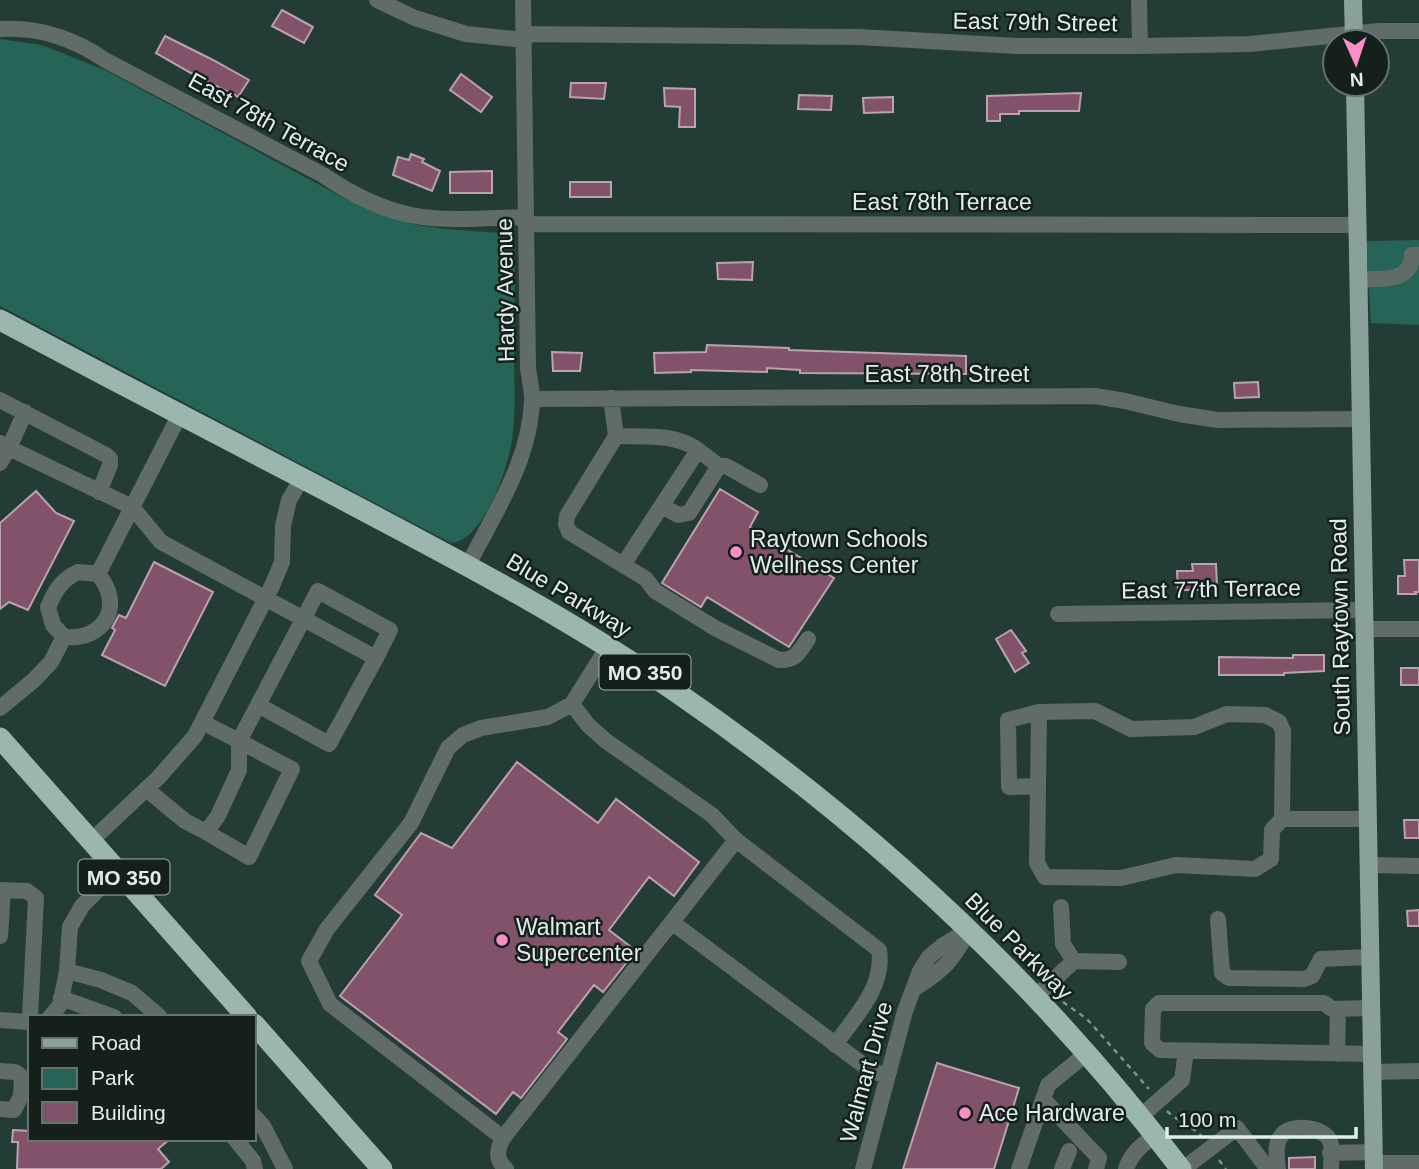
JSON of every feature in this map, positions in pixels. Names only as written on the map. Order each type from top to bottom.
[{"type":"highway","name":"Blue Parkway","points":[[0,320],[468,565],[676,692],[825,802],[969,930],[1086,1054],[1182,1169]]},
{"type":"highway","name":"MO 350","points":[[0,738],[245,1015]]},
{"type":"highway","points":[[256,1026],[382,1169]]},
{"type":"main road","points":[[1353,0],[1354,28]]},
{"type":"main road","name":"South Raytown Road","points":[[1355,98],[1373,1161]]},
{"type":"street","name":"East 79th Street","points":[[377,0],[415,18],[466,34],[524,37],[859,37],[1017,46],[1250,44],[1321,40]]},
{"type":"street","name":"Hardy Avenue","points":[[468,565],[517,473],[532,399],[528,367],[523,0]]},
{"type":"street","points":[[1139,0],[1140,46]]},
{"type":"street","name":"East 78th Terrace","points":[[0,29],[20,28],[58,34],[323,175],[354,195],[380,208],[408,216],[438,220],[1357,225]]},
{"type":"street","name":"East 79th Street","points":[[1391,31],[1419,31]]},
{"type":"street","points":[[1358,279],[1390,279],[1400,276],[1412,261],[1412,255],[1419,255]]},
{"type":"street","name":"East 78th Street","points":[[532,399],[1095,396],[1218,420],[1360,419]]},
{"type":"street","points":[[611,398],[616,436],[567,516],[569,532],[646,579],[655,591],[715,628],[779,660],[796,657],[808,639]]},
{"type":"street","points":[[0,400],[94,447],[110,459],[99,492]]},
{"type":"street","points":[[0,463],[4,445],[25,412]]},
{"type":"street","points":[[98,574],[180,414]]},
{"type":"street","points":[[616,436],[662,437],[687,442],[719,466],[726,466],[760,485]]},
{"type":"street","points":[[4,445],[132,508],[160,542],[376,658]]},
{"type":"street","points":[[623,565],[698,450]]},
{"type":"street","points":[[662,506],[678,515],[689,513],[719,466]]},
{"type":"street","points":[[91,841],[146,789],[195,736],[282,562],[283,526],[289,500],[302,478]]},
{"type":"street","points":[[78,572],[98,574],[109,590],[111,600],[109,612],[102,625],[90,635],[64,637],[53,625],[48,607],[58,586],[67,577],[78,572]]},
{"type":"street","points":[[206,832],[218,816],[239,770],[239,741],[318,591],[390,630],[329,744],[258,705]]},
{"type":"street","name":"East 77th Terrace","points":[[1058,614],[1364,620],[1419,629]]},
{"type":"street","points":[[0,708],[51,662],[64,637]]},
{"type":"street","points":[[503,1138],[330,1004],[309,961],[327,929],[411,823],[448,748],[463,735],[481,727],[548,717],[572,704],[607,648]]},
{"type":"street","points":[[572,704],[588,725],[606,741],[712,815],[736,840],[879,950],[881,966],[869,998],[835,1045]]},
{"type":"street","points":[[1038,786],[1009,787],[1008,720],[1039,712],[1095,711],[1132,729],[1194,727],[1227,714],[1265,715],[1279,722],[1283,731],[1282,818],[1272,830],[1271,859],[1255,869],[1176,865],[1121,878],[1045,877],[1037,863],[1039,712]]},
{"type":"street","points":[[146,789],[185,821],[249,857],[292,769],[202,722]]},
{"type":"street","points":[[1282,818],[1368,818]]},
{"type":"street","points":[[506,1169],[498,1159],[497,1150],[503,1138],[736,840]]},
{"type":"street","points":[[1368,865],[1419,866]]},
{"type":"street","points":[[52,1015],[60,1005],[67,971],[70,927],[82,906],[117,870]]},
{"type":"street","points":[[0,936],[1,890],[27,891],[36,898],[30,1015]]},
{"type":"street","points":[[1061,907],[1063,944],[1074,961]]},
{"type":"street","points":[[1218,919],[1222,973],[1229,978],[1304,979],[1312,976],[1321,959],[1370,957]]},
{"type":"street","points":[[673,923],[835,1045],[870,1070],[887,1076]]},
{"type":"street","name":"Walmart Drive","points":[[863,1169],[905,1011],[915,988],[935,976],[955,956],[969,930]]},
{"type":"street","points":[[1034,997],[1074,961],[1119,962]]},
{"type":"street","points":[[67,971],[101,979],[132,993],[158,1015]]},
{"type":"street","points":[[61,998],[108,1015]]},
{"type":"street","points":[[1371,1009],[1332,1009],[1324,1003],[1159,1003],[1153,1009],[1152,1043],[1160,1051],[1337,1054],[1419,1071]]},
{"type":"street","points":[[1337,1054],[1338,1009]]},
{"type":"street","points":[[0,1020],[28,1020]]},
{"type":"street","points":[[1140,1117],[1182,1080],[1186,1051]]},
{"type":"street","points":[[1019,1169],[1048,1085],[1086,1054]]},
{"type":"street","points":[[0,1072],[15,1072],[22,1077],[22,1096],[15,1110],[0,1109]]},
{"type":"street","points":[[1043,1099],[1099,1158],[1096,1169]]},
{"type":"street","points":[[256,1118],[263,1126],[285,1169]]},
{"type":"street","points":[[1182,1169],[1237,1128],[1268,1169]]},
{"type":"street","points":[[1278,1169],[1277,1143],[1286,1130],[1300,1128],[1323,1133],[1331,1154],[1373,1161],[1419,1163]]},
{"type":"street","points":[[1126,1169],[1130,1158],[1139,1147],[1155,1135]]},
{"type":"street","points":[[237,1141],[253,1161],[255,1169]]},
{"type":"street","points":[[1062,1169],[1069,1151]]},
{"type":"path","points":[[1058,998],[1087,1019],[1152,1092]]},
{"type":"path","points":[[1166,1110],[1205,1140]]},
{"type":"path","points":[[1216,1155],[1226,1169]]},
{"type":"green space","points":[[0,39],[42,45],[107,71],[346,199],[412,224],[500,233],[514,242],[513,432],[507,461],[494,498],[475,529],[463,539],[451,543],[0,306]]},
{"type":"green space","points":[[1419,240],[1419,325],[1371,323],[1366,241]]},
{"type":"building","points":[[282,10],[313,27],[304,43],[272,26]]},
{"type":"building","points":[[165,36],[249,80],[238,97],[156,53]]},
{"type":"building","points":[[461,74],[492,97],[481,112],[450,90]]},
{"type":"building","points":[[571,83],[606,83],[604,99],[570,97]]},
{"type":"building","points":[[664,88],[695,89],[695,127],[679,127],[680,107],[665,106]]},
{"type":"building","points":[[1081,93],[1079,111],[1019,111],[1019,114],[1000,114],[1000,121],[987,121],[987,96]]},
{"type":"building","points":[[799,95],[832,96],[831,110],[798,109]]},
{"type":"building","points":[[893,97],[893,112],[864,113],[863,98]]},
{"type":"building","points":[[411,154],[424,159],[422,162],[440,171],[432,191],[393,175],[398,157],[409,160]]},
{"type":"building","points":[[492,171],[492,193],[450,193],[450,172]]},
{"type":"building","points":[[570,182],[611,182],[611,197],[570,197]]},
{"type":"building","points":[[753,262],[752,280],[718,279],[717,263]]},
{"type":"building","points":[[707,345],[966,356],[966,374],[800,373],[800,370],[767,368],[767,372],[691,370],[655,373],[654,353],[706,352]]},
{"type":"building","points":[[552,352],[582,353],[580,371],[553,371]]},
{"type":"building","points":[[1258,382],[1259,397],[1235,398],[1234,383]]},
{"type":"building","name":"Raytown Schools Wellness Center","points":[[720,489],[758,512],[750,527],[834,578],[789,647],[707,597],[701,607],[662,583]]},
{"type":"building","points":[[36,491],[56,513],[74,521],[28,610],[9,602],[0,609],[0,523]]},
{"type":"building","points":[[1404,560],[1419,560],[1419,592],[1415,592],[1416,594],[1398,594],[1398,576],[1405,576]]},
{"type":"building","points":[[154,562],[213,592],[165,686],[102,655],[115,630],[112,628],[119,615],[126,618]]},
{"type":"building","points":[[1192,564],[1216,564],[1217,586],[1203,586],[1204,590],[1178,590],[1177,571],[1193,571]]},
{"type":"building","points":[[1011,630],[1026,651],[1022,653],[1029,663],[1015,672],[996,639]]},
{"type":"building","points":[[1293,655],[1324,655],[1324,671],[1284,675],[1219,675],[1219,657],[1293,658]]},
{"type":"building","points":[[1401,668],[1419,668],[1419,685],[1401,685]]},
{"type":"building","name":"Walmart Supercenter","points":[[517,762],[598,823],[616,799],[699,862],[674,896],[649,877],[609,930],[635,950],[631,957],[603,992],[594,985],[558,1032],[567,1039],[521,1098],[513,1092],[496,1114],[340,996],[402,915],[375,895],[421,833],[452,848]]},
{"type":"building","points":[[1404,820],[1419,820],[1419,838],[1405,838]]},
{"type":"building","points":[[1419,910],[1419,926],[1408,926],[1407,911]]},
{"type":"building","name":"Ace Hardware","points":[[937,1063],[1019,1088],[994,1169],[903,1169]]},
{"type":"building","points":[[13,1130],[28,1131],[28,1141],[168,1141],[158,1149],[169,1162],[161,1169],[17,1169],[18,1142],[12,1142]]},
{"type":"building","points":[[1315,1157],[1315,1169],[1289,1169],[1289,1158]]},
{"type":"place","name":"Raytown Schools Wellness Center","points":[[736,552]]},
{"type":"place","name":"Walmart Supercenter","points":[[502,940]]},
{"type":"place","name":"Ace Hardware","points":[[965,1113]]}]
